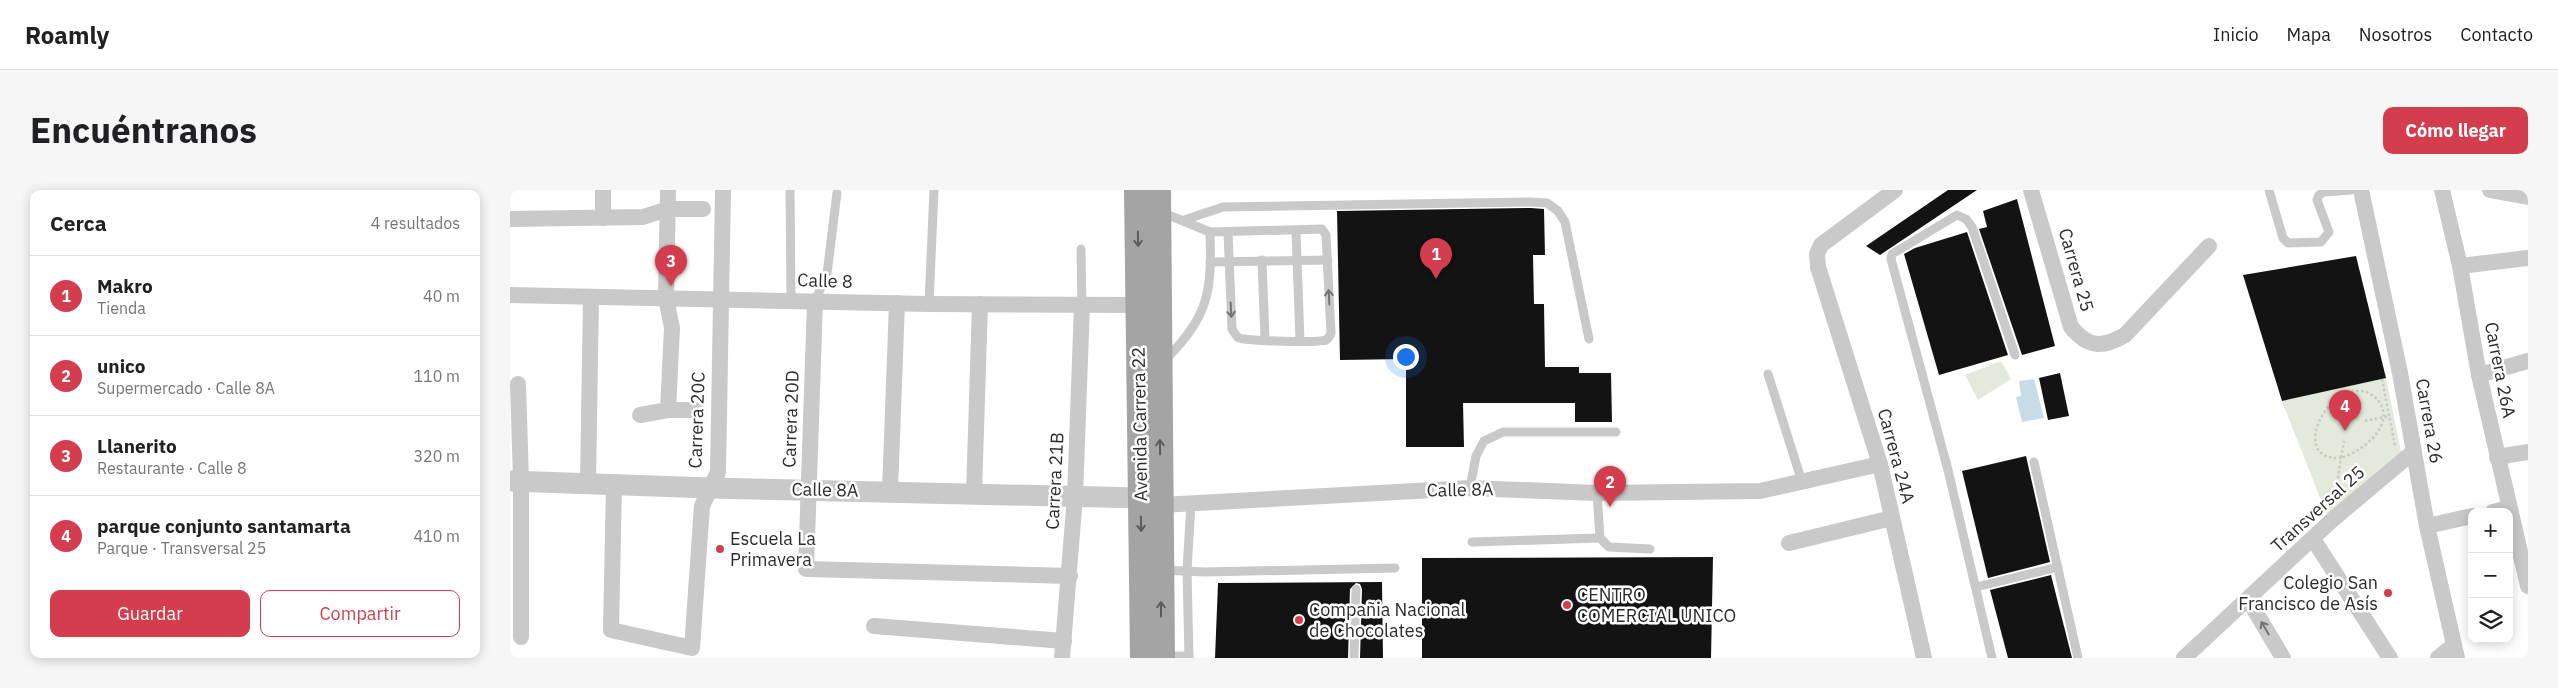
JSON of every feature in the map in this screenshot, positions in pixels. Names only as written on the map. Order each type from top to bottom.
[{"type":"main road","name":"Avenida Carrera 22","points":[[1138,190],[1139,305],[1151,501],[1155,657]]},
{"type":"main road","name":"Avenida Carrera 22","points":[[1155,657],[1161,570],[1151,501],[1159,366],[1158,201]]},
{"type":"street","points":[[603,190],[603,218]]},
{"type":"street","points":[[668,190],[666,298],[672,328],[668,410]]},
{"type":"street","name":"Carrera 20C","points":[[614,485],[611,630],[692,648],[702,506],[718,472],[723,190]]},
{"type":"street","name":"Carrera 24A","points":[[1896,190],[1821,245],[1817,254],[1818,267],[1880,464],[1924,658]]},
{"type":"street","name":"Carrera 25","points":[[2031,190],[2071,327],[2080,339],[2096,344],[2111,343],[2125,335],[2209,246]]},
{"type":"street","name":"Carrera 26","points":[[2361,190],[2400,373],[2427,526],[2455,652]]},
{"type":"street","name":"Carrera 26A","points":[[2442,190],[2460,266],[2479,374],[2497,457],[2501,508]]},
{"type":"street","points":[[2497,191],[2528,197]]},
{"type":"street","points":[[510,219],[643,217],[668,209],[703,210]]},
{"type":"street","points":[[2460,266],[2528,258]]},
{"type":"street","name":"Calle 8","points":[[510,295],[929,304],[1139,305]]},
{"type":"street","points":[[588,484],[591,297]]},
{"type":"street","name":"Carrera 20D","points":[[814,301],[806,568],[1070,576]]},
{"type":"street","points":[[890,491],[896,303]]},
{"type":"street","points":[[974,493],[980,304]]},
{"type":"street","name":"Carrera 21B","points":[[1067,658],[1064,640],[1075,496],[1082,305]]},
{"type":"street","points":[[2479,374],[2528,360]]},
{"type":"street","points":[[518,384],[515,481],[521,637]]},
{"type":"street","points":[[640,415],[668,410],[696,410]]},
{"type":"street","name":"Transversal 25","points":[[2184,658],[2331,521],[2413,452]]},
{"type":"street","points":[[2497,457],[2528,452]]},
{"type":"street","name":"Calle 8A","points":[[515,481],[710,488],[1075,496],[1191,503],[1470,488],[1597,493],[1760,491],[1880,464]]},
{"type":"street","points":[[2427,526],[2468,517]]},
{"type":"street","points":[[1789,543],[1892,518]]},
{"type":"street","name":"Carrera 26A","points":[[2513,532],[2525,555],[2528,586]]},
{"type":"street","points":[[2313,539],[2390,658]]},
{"type":"street","points":[[2248,599],[2283,658]]},
{"type":"street","points":[[874,626],[1064,640]]},
{"type":"street","points":[[2438,658],[2455,652]]},
{"type":"lane","points":[[790,190],[791,300]]},
{"type":"lane","points":[[929,304],[934,190]]},
{"type":"lane","points":[[2269,190],[2283,238],[2288,243],[2321,242],[2329,232],[2317,200],[2319,195],[2324,192],[2351,190]]},
{"type":"lane","points":[[814,301],[827,274],[837,193]]},
{"type":"lane","points":[[1158,201],[1184,220],[1210,232],[1322,229],[1325,231],[1331,334],[1326,340],[1300,341],[1240,338],[1232,329],[1228,232]]},
{"type":"lane","points":[[1184,220],[1223,207],[1488,202],[1547,203],[1558,211],[1565,222],[1589,339]]},
{"type":"lane","points":[[1992,658],[1948,470],[1890,259],[1892,254],[1957,215],[1966,218],[1972,227],[2015,355]]},
{"type":"lane","points":[[1296,231],[1300,341]]},
{"type":"lane","points":[[1159,366],[1185,340],[1207,300],[1210,232]]},
{"type":"lane","points":[[1081,249],[1082,305]]},
{"type":"lane","points":[[1210,262],[1297,259],[1328,260]]},
{"type":"lane","points":[[1262,260],[1264,340]]},
{"type":"lane","points":[[1768,374],[1802,482]]},
{"type":"lane","points":[[1470,488],[1476,456],[1484,441],[1502,432],[1616,432]]},
{"type":"lane","points":[[2034,462],[2078,658]]},
{"type":"lane","points":[[1597,493],[1600,538],[1609,547],[1650,549]]},
{"type":"lane","points":[[1155,657],[1189,657],[1187,571],[1191,503]]},
{"type":"lane","points":[[1472,542],[1600,538]]},
{"type":"lane","points":[[1976,587],[2058,567]]},
{"type":"lane","points":[[1161,570],[1395,568]]},
{"type":"lane","points":[[1354,658],[1356,589]]},
{"type":"path","points":[[2382,379],[2396,450]]},
{"type":"path","points":[[2367,391],[2376,398],[2383,417],[2379,430],[2365,445],[2341,458],[2326,455],[2317,446],[2314,432],[2318,420],[2330,405],[2344,394],[2367,391]]},
{"type":"path","points":[[2365,421],[2390,416]]},
{"type":"path","points":[[2331,521],[2344,441]]},
{"type":"shaded area","points":[[2001,361],[2011,379],[1978,400],[1965,375]]},
{"type":"shaded area","points":[[2386,378],[2403,461],[2332,528],[2282,401]]},
{"type":"water","points":[[2034,379],[2044,418],[2022,422],[2016,397],[2021,396],[2019,381]]},
{"type":"building","points":[[1948,190],[1977,190],[1880,255],[1866,246]]},
{"type":"building","points":[[2017,199],[2055,346],[2022,355],[1979,229],[1987,227],[1983,211]]},
{"type":"building","points":[[1544,209],[1545,255],[1533,255],[1534,304],[1544,304],[1545,367],[1579,367],[1579,373],[1611,373],[1612,422],[1575,422],[1575,403],[1463,403],[1464,447],[1406,447],[1406,359],[1340,360],[1337,211]]},
{"type":"building","points":[[1967,232],[2008,355],[1939,375],[1904,254],[1915,248]]},
{"type":"building","points":[[2356,256],[2386,378],[2282,401],[2243,275]]},
{"type":"building","points":[[2060,373],[2069,416],[2048,420],[2039,378]]},
{"type":"building","points":[[2026,456],[2050,562],[1988,578],[1962,471]]},
{"type":"building","name":"CENTRO COMERCIAL UNICO","points":[[1713,557],[1711,658],[1422,658],[1422,558]]},
{"type":"building","points":[[2051,575],[2072,658],[2008,658],[1990,590]]},
{"type":"building","name":"Compañia Nacional de Chocolates","points":[[1382,582],[1383,658],[1360,658],[1362,589],[1360,584],[1356,583],[1350,589],[1348,658],[1215,658],[1218,583]]},
{"type":"place","name":"Makro","points":[[1436,279]]},
{"type":"place","name":"Llanerito","points":[[671,286]]},
{"type":"place","name":"parque conjunto santamarta","points":[[2345,431]]},
{"type":"place","name":"unico","points":[[1610,507]]},
{"type":"place","name":"Escuela La Primavera","points":[[720,549]]},
{"type":"place","name":"Colegio San Francisco de Asís","points":[[2388,593]]},
{"type":"place","name":"CENTRO COMERCIAL UNICO","points":[[1567,605]]},
{"type":"place","name":"Compañia Nacional de Chocolates","points":[[1299,620]]}]
